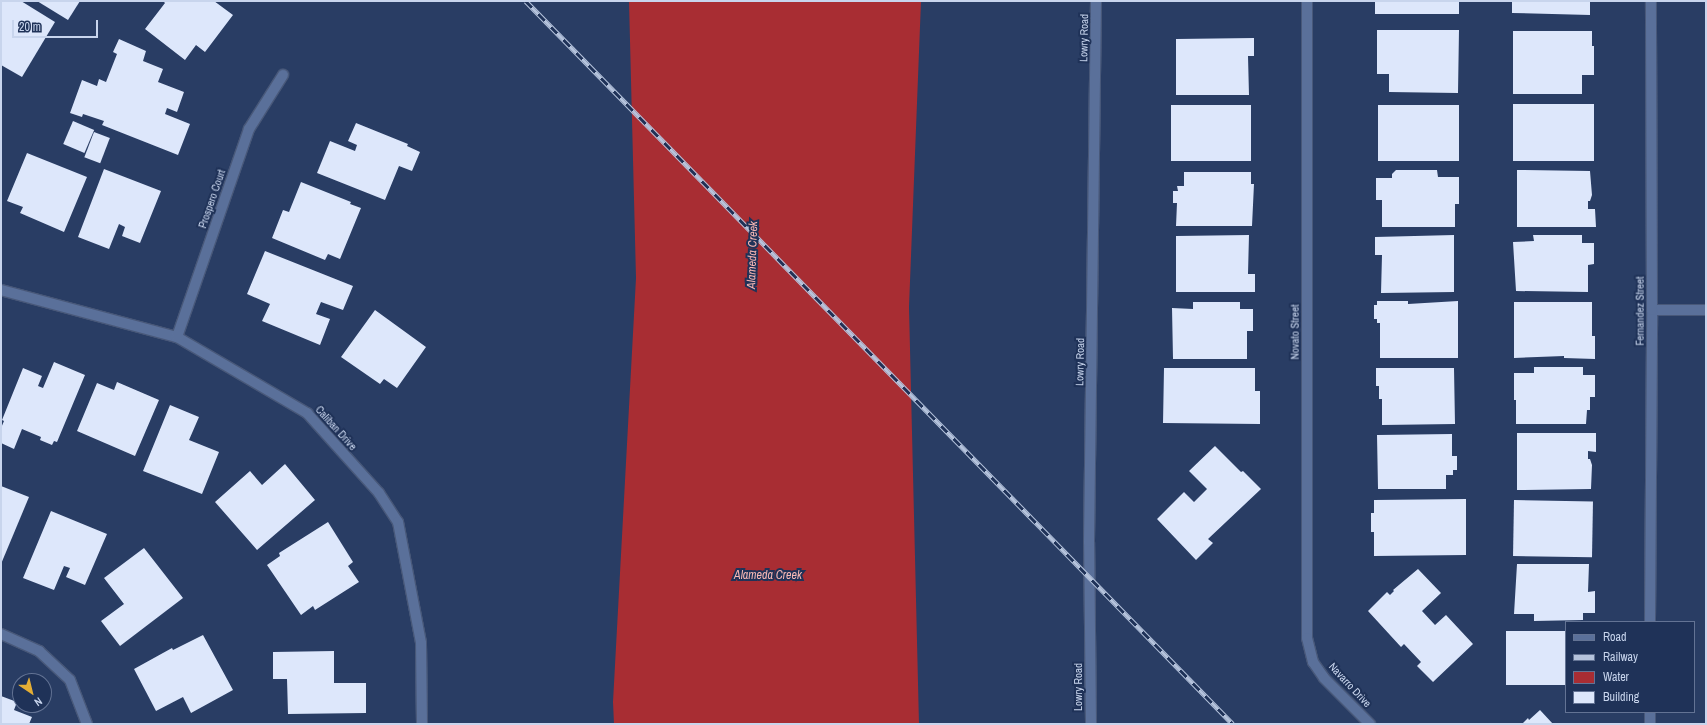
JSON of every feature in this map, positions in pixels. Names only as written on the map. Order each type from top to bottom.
[{"type":"street","name":"Lowry Road","points":[[1091,724],[1089,542],[1096,1]]},
{"type":"street","name":"Novato Street","points":[[1307,1],[1307,638],[1313,662]]},
{"type":"street","name":"Fernandez Street","points":[[1650,621],[1652,310],[1651,1]]},
{"type":"street","name":"Prospero Court","points":[[177,337],[249,129],[283,75]]},
{"type":"street","name":"Caliban Drive","points":[[1,290],[177,337],[307,413],[379,493],[398,522],[421,643],[422,724]]},
{"type":"street","points":[[1652,310],[1706,310]]},
{"type":"street","points":[[1,634],[39,651],[70,680],[87,724]]},
{"type":"street","name":"Navarro Drive","points":[[1313,662],[1324,678],[1370,724]]},
{"type":"street","points":[[1650,713],[1650,724]]},
{"type":"water","name":"Alameda Creek","points":[[629,1],[921,1],[909,307],[919,724],[614,724],[613,702],[636,278]]},
{"type":"building","points":[[1,1],[21,1],[55,22],[22,77],[1,65]]},
{"type":"building","points":[[37,1],[80,1],[68,20]]},
{"type":"building","points":[[163,1],[214,1],[233,15],[205,52],[196,45],[185,60],[145,29],[165,3]]},
{"type":"building","points":[[1375,1],[1459,1],[1459,14],[1375,14]]},
{"type":"building","points":[[1512,1],[1590,1],[1590,15],[1512,13]]},
{"type":"building","points":[[1377,30],[1459,30],[1458,93],[1389,92],[1389,74],[1377,74]]},
{"type":"building","points":[[1513,31],[1592,31],[1592,46],[1594,46],[1594,75],[1582,75],[1582,94],[1513,94]]},
{"type":"building","points":[[1254,38],[1254,56],[1248,56],[1249,95],[1176,95],[1176,39]]},
{"type":"building","points":[[119,39],[146,51],[143,61],[163,69],[158,82],[184,92],[177,112],[167,108],[165,114],[190,124],[178,155],[102,125],[104,121],[83,114],[82,117],[70,113],[82,80],[97,86],[99,79],[106,82],[117,54],[113,52]]},
{"type":"building","points":[[1513,104],[1594,104],[1594,161],[1513,161]]},
{"type":"building","points":[[1171,105],[1251,105],[1251,161],[1171,161]]},
{"type":"building","points":[[1378,105],[1459,105],[1459,161],[1378,161]]},
{"type":"building","points":[[73,121],[94,130],[84,153],[63,144]]},
{"type":"building","points":[[356,123],[408,144],[407,146],[420,152],[412,171],[399,166],[385,200],[317,173],[330,141],[355,151],[357,145],[348,141]]},
{"type":"building","points":[[94,132],[110,138],[100,163],[84,157]]},
{"type":"building","points":[[27,153],[87,177],[64,232],[20,213],[23,207],[7,201]]},
{"type":"building","points":[[104,169],[161,191],[140,243],[122,236],[125,227],[119,224],[109,249],[78,237]]},
{"type":"building","points":[[1396,170],[1437,170],[1438,177],[1459,177],[1459,204],[1455,204],[1455,227],[1382,227],[1382,200],[1376,200],[1376,178],[1392,178],[1392,174]]},
{"type":"building","points":[[1517,170],[1590,171],[1592,195],[1590,201],[1588,201],[1588,209],[1595,209],[1596,227],[1517,227]]},
{"type":"building","points":[[1184,172],[1251,172],[1251,184],[1254,184],[1252,226],[1176,226],[1177,203],[1173,203],[1173,191],[1178,191],[1177,186],[1184,186]]},
{"type":"building","points":[[301,182],[351,202],[350,204],[361,208],[340,259],[328,254],[325,260],[272,238],[283,210],[289,212]]},
{"type":"building","points":[[1249,235],[1248,274],[1255,274],[1255,292],[1176,292],[1176,236]]},
{"type":"building","points":[[1454,235],[1454,292],[1381,293],[1382,255],[1375,255],[1375,237]]},
{"type":"building","points":[[1533,235],[1582,235],[1582,243],[1594,243],[1594,264],[1588,265],[1588,292],[1516,291],[1513,242],[1534,241]]},
{"type":"building","points":[[265,251],[353,286],[343,310],[321,302],[316,314],[330,319],[320,345],[262,321],[270,304],[247,294]]},
{"type":"building","points":[[1377,301],[1408,301],[1408,304],[1458,301],[1458,358],[1380,358],[1380,323],[1377,323],[1377,319],[1374,319],[1374,305],[1377,305]]},
{"type":"building","points":[[1193,302],[1240,302],[1240,309],[1253,309],[1253,331],[1247,331],[1247,359],[1173,359],[1172,308],[1193,309]]},
{"type":"building","points":[[1514,302],[1592,302],[1592,336],[1595,336],[1595,359],[1564,358],[1564,356],[1514,358]]},
{"type":"building","points":[[375,310],[426,347],[397,388],[384,379],[380,384],[341,357]]},
{"type":"building","points":[[54,362],[85,375],[57,442],[54,441],[52,445],[40,440],[41,437],[22,429],[14,449],[1,443],[1,428],[4,421],[2,420],[23,368],[42,376],[38,386],[43,388]]},
{"type":"building","points":[[1534,367],[1583,367],[1583,375],[1595,375],[1595,397],[1590,397],[1590,410],[1587,410],[1586,424],[1516,424],[1514,373],[1534,373]]},
{"type":"building","points":[[1164,368],[1255,368],[1255,391],[1260,391],[1260,424],[1163,423]]},
{"type":"building","points":[[1376,368],[1454,368],[1455,424],[1382,425],[1382,399],[1379,399],[1379,386],[1376,386]]},
{"type":"building","points":[[117,382],[159,400],[135,456],[77,431],[97,383],[114,390]]},
{"type":"building","points":[[170,405],[199,417],[189,440],[219,452],[202,494],[143,471]]},
{"type":"building","points":[[1517,433],[1596,433],[1596,452],[1588,451],[1588,459],[1590,459],[1592,465],[1591,489],[1517,490]]},
{"type":"building","points":[[1452,434],[1452,456],[1457,456],[1457,470],[1453,470],[1453,475],[1446,475],[1446,489],[1378,489],[1377,435]]},
{"type":"building","points":[[1215,446],[1241,472],[1243,471],[1261,489],[1208,539],[1213,543],[1196,560],[1157,519],[1184,492],[1194,502],[1207,489],[1189,471]]},
{"type":"building","points":[[285,464],[315,500],[257,550],[215,502],[250,471],[262,485]]},
{"type":"building","points":[[1,486],[29,497],[1,564]]},
{"type":"building","points":[[1466,499],[1466,555],[1374,556],[1374,532],[1371,532],[1371,513],[1374,513],[1374,500]]},
{"type":"building","points":[[1514,500],[1593,501],[1592,557],[1513,556]]},
{"type":"building","points":[[51,511],[107,534],[85,585],[66,577],[70,568],[64,566],[54,590],[23,578]]},
{"type":"building","points":[[328,522],[353,562],[348,566],[359,582],[315,610],[313,606],[301,615],[267,565],[280,556],[279,553]]},
{"type":"building","points":[[144,548],[183,598],[120,646],[101,621],[124,604],[104,578]]},
{"type":"building","points":[[1517,564],[1589,564],[1588,592],[1595,591],[1595,613],[1583,613],[1583,620],[1534,621],[1534,614],[1514,614]]},
{"type":"building","points":[[1418,569],[1441,593],[1422,611],[1435,625],[1446,615],[1473,644],[1433,682],[1417,666],[1421,662],[1404,644],[1401,647],[1368,611],[1387,592],[1390,595],[1394,591],[1393,590]]},
{"type":"building","points":[[1506,631],[1565,631],[1565,685],[1506,685]]},
{"type":"building","points":[[203,635],[233,690],[191,713],[183,697],[156,711],[134,669],[172,648],[173,650]]},
{"type":"building","points":[[334,651],[334,683],[366,683],[366,713],[288,714],[287,679],[273,679],[273,652]]},
{"type":"building","points":[[1,696],[12,700],[12,713],[22,713],[32,717],[29,724],[1,724]]},
{"type":"building","points":[[1540,710],[1553,724],[1522,724],[1528,718],[1529,720]]},
{"type":"railway","points":[[526,1],[1233,724]]}]
